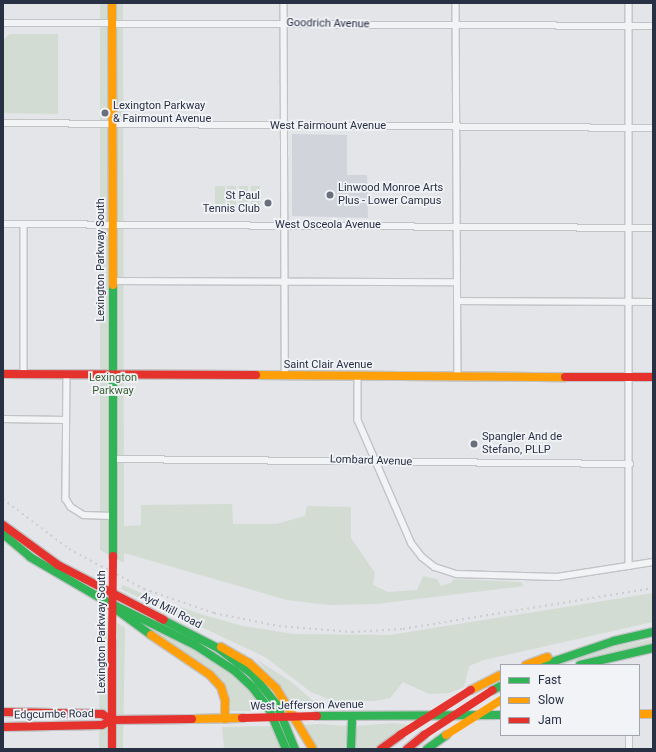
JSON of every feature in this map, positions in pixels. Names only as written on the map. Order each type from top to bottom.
[{"type":"main road","name":"Lexington Parkway South","points":[[112,3],[112,749]]},
{"type":"main road","name":"Saint Clair Avenue","points":[[3,374],[653,377]]},
{"type":"main road","name":"Ayd Mill Road","points":[[3,525],[58,565],[218,648],[252,674],[277,706],[295,749]]},
{"type":"main road","points":[[3,534],[30,556],[102,599],[212,655],[234,671],[253,688],[269,710],[286,749]]},
{"type":"main road","points":[[102,599],[127,619],[210,675],[221,687],[225,700],[225,719]]},
{"type":"main road","points":[[159,618],[233,652],[258,670],[283,697],[313,749]]},
{"type":"main road","points":[[529,664],[551,656],[587,649],[653,632]]},
{"type":"main road","points":[[584,664],[653,648]]},
{"type":"main road","points":[[546,664],[587,649]]},
{"type":"main road","points":[[381,749],[400,735],[471,690],[500,676]]},
{"type":"main road","points":[[407,749],[424,735],[500,686]]},
{"type":"main road","points":[[427,749],[500,701]]},
{"type":"main road","name":"Edgcumbe Road","points":[[3,712],[102,714],[112,720]]},
{"type":"main road","points":[[640,714],[653,714]]},
{"type":"main road","name":"West Jefferson Avenue","points":[[112,720],[225,719],[317,716],[500,715]]},
{"type":"main road","points":[[351,749],[354,738],[352,716]]},
{"type":"main road","name":"Edgcumbe Road","points":[[3,727],[102,725],[112,720]]},
{"type":"main road","points":[[432,749],[446,735]]},
{"type":"street","points":[[284,3],[285,376]]},
{"type":"street","points":[[456,3],[458,376]]},
{"type":"street","points":[[629,3],[631,302],[629,566]]},
{"type":"street","name":"Goodrich Avenue","points":[[3,23],[653,26]]},
{"type":"street","name":"West Fairmount Avenue","points":[[3,123],[653,128]]},
{"type":"street","name":"West Osceola Avenue","points":[[3,224],[653,228]]},
{"type":"street","points":[[24,224],[24,374]]},
{"type":"street","points":[[112,281],[285,280],[457,282]]},
{"type":"street","points":[[457,301],[653,302]]},
{"type":"street","points":[[67,374],[66,499],[71,507],[84,515],[112,516]]},
{"type":"street","points":[[358,376],[358,420],[415,547],[429,564],[442,570],[457,574],[557,577],[653,562]]},
{"type":"street","points":[[3,419],[66,420]]},
{"type":"street","name":"Lombard Avenue","points":[[112,459],[320,459],[376,462],[630,464]]},
{"type":"street","points":[[629,736],[629,749]]},
{"type":"shaded area","name":"Linwood Monroe Arts Plus - Lower Campus","points":[[292,134],[347,135],[347,175],[367,175],[368,218],[292,216]]},
{"type":"green space","name":"Lexington Parkway","points":[[100,3],[123,3],[124,526],[141,525],[141,505],[232,504],[233,524],[276,524],[305,516],[307,506],[351,507],[351,538],[375,573],[373,585],[388,592],[417,590],[423,576],[437,579],[441,586],[451,583],[454,579],[521,582],[524,586],[376,604],[328,605],[287,600],[124,553],[124,563],[100,550]]},
{"type":"green space","points":[[10,34],[58,34],[58,114],[3,113],[3,40]]},
{"type":"green space","points":[[215,186],[225,186],[225,207],[215,207]]},
{"type":"green space","points":[[227,186],[236,186],[236,207],[227,207]]},
{"type":"green space","points":[[239,186],[248,186],[248,207],[239,207]]},
{"type":"green space","points":[[251,186],[260,186],[260,207],[251,207]]},
{"type":"green space","points":[[123,585],[155,599],[207,616],[243,626],[293,634],[390,635],[653,593],[653,622],[484,660],[469,666],[464,687],[449,693],[429,694],[403,682],[390,698],[374,701],[333,701],[311,692],[265,657],[121,589]]},
{"type":"green space","points":[[100,612],[125,628],[123,749],[99,749]]},
{"type":"green space","points":[[132,620],[204,653],[236,674],[267,711],[229,711],[224,686],[215,674]]},
{"type":"green space","points":[[653,639],[653,643],[562,664],[616,646]]},
{"type":"green space","points":[[256,659],[293,683],[320,707],[318,710],[295,710],[279,685]]},
{"type":"green space","points":[[394,723],[408,725],[375,749],[356,749],[357,742],[355,726]]},
{"type":"green space","points":[[318,724],[348,726],[348,749],[319,749],[304,725]]},
{"type":"green space","points":[[275,726],[283,749],[224,749],[222,727]]},
{"type":"railway","points":[[3,499],[69,549],[144,589],[214,613],[279,626],[352,632],[403,629],[653,588]]},
{"type":"traffic: fast","points":[[113,285],[113,556]]},
{"type":"traffic: fast","points":[[3,534],[30,557],[102,599],[151,635]]},
{"type":"traffic: fast","points":[[102,599],[195,645],[235,671],[253,688],[269,709],[286,749]]},
{"type":"traffic: fast","points":[[159,618],[218,648],[252,674],[277,705],[295,749]]},
{"type":"traffic: fast","points":[[546,664],[614,641],[653,632]]},
{"type":"traffic: fast","points":[[584,664],[653,648]]},
{"type":"traffic: fast","points":[[493,690],[500,686]]},
{"type":"traffic: fast","points":[[317,716],[500,715]]},
{"type":"traffic: fast","points":[[351,749],[352,716]]},
{"type":"traffic: fast","points":[[427,749],[446,735]]},
{"type":"traffic: slow","points":[[112,3],[113,285]]},
{"type":"traffic: slow","points":[[256,375],[565,377]]},
{"type":"traffic: slow","points":[[151,635],[210,675],[221,687],[225,700],[225,719]]},
{"type":"traffic: slow","points":[[221,647],[249,663],[276,688],[313,749]]},
{"type":"traffic: slow","points":[[529,664],[548,657]]},
{"type":"traffic: slow","points":[[471,690],[500,676]]},
{"type":"traffic: slow","points":[[446,735],[500,701]]},
{"type":"traffic: slow","points":[[640,714],[653,714]]},
{"type":"traffic: slow","points":[[192,719],[242,718]]},
{"type":"traffic: jam","points":[[3,374],[256,375]]},
{"type":"traffic: jam","points":[[565,377],[653,377]]},
{"type":"traffic: jam","points":[[3,525],[58,565],[164,620]]},
{"type":"traffic: jam","points":[[112,642],[113,556]]},
{"type":"traffic: jam","points":[[112,642],[112,749]]},
{"type":"traffic: jam","points":[[400,735],[471,690]]},
{"type":"traffic: jam","points":[[424,735],[493,690]]},
{"type":"traffic: jam","points":[[3,712],[102,714],[112,720]]},
{"type":"traffic: jam","points":[[242,718],[317,716]]},
{"type":"traffic: jam","points":[[3,727],[102,725],[112,720],[192,719]]},
{"type":"traffic: jam","points":[[381,749],[400,735]]},
{"type":"traffic: jam","points":[[407,749],[424,735]]},
{"type":"place","name":"Lexington Parkway & Fairmount Avenue","points":[[105,113]]},
{"type":"place","name":"Linwood Monroe Arts Plus - Lower Campus","points":[[330,195]]},
{"type":"place","name":"St Paul Tennis Club","points":[[268,203]]},
{"type":"place","name":"Spangler And de Stefano, PLLP","points":[[474,444]]}]
